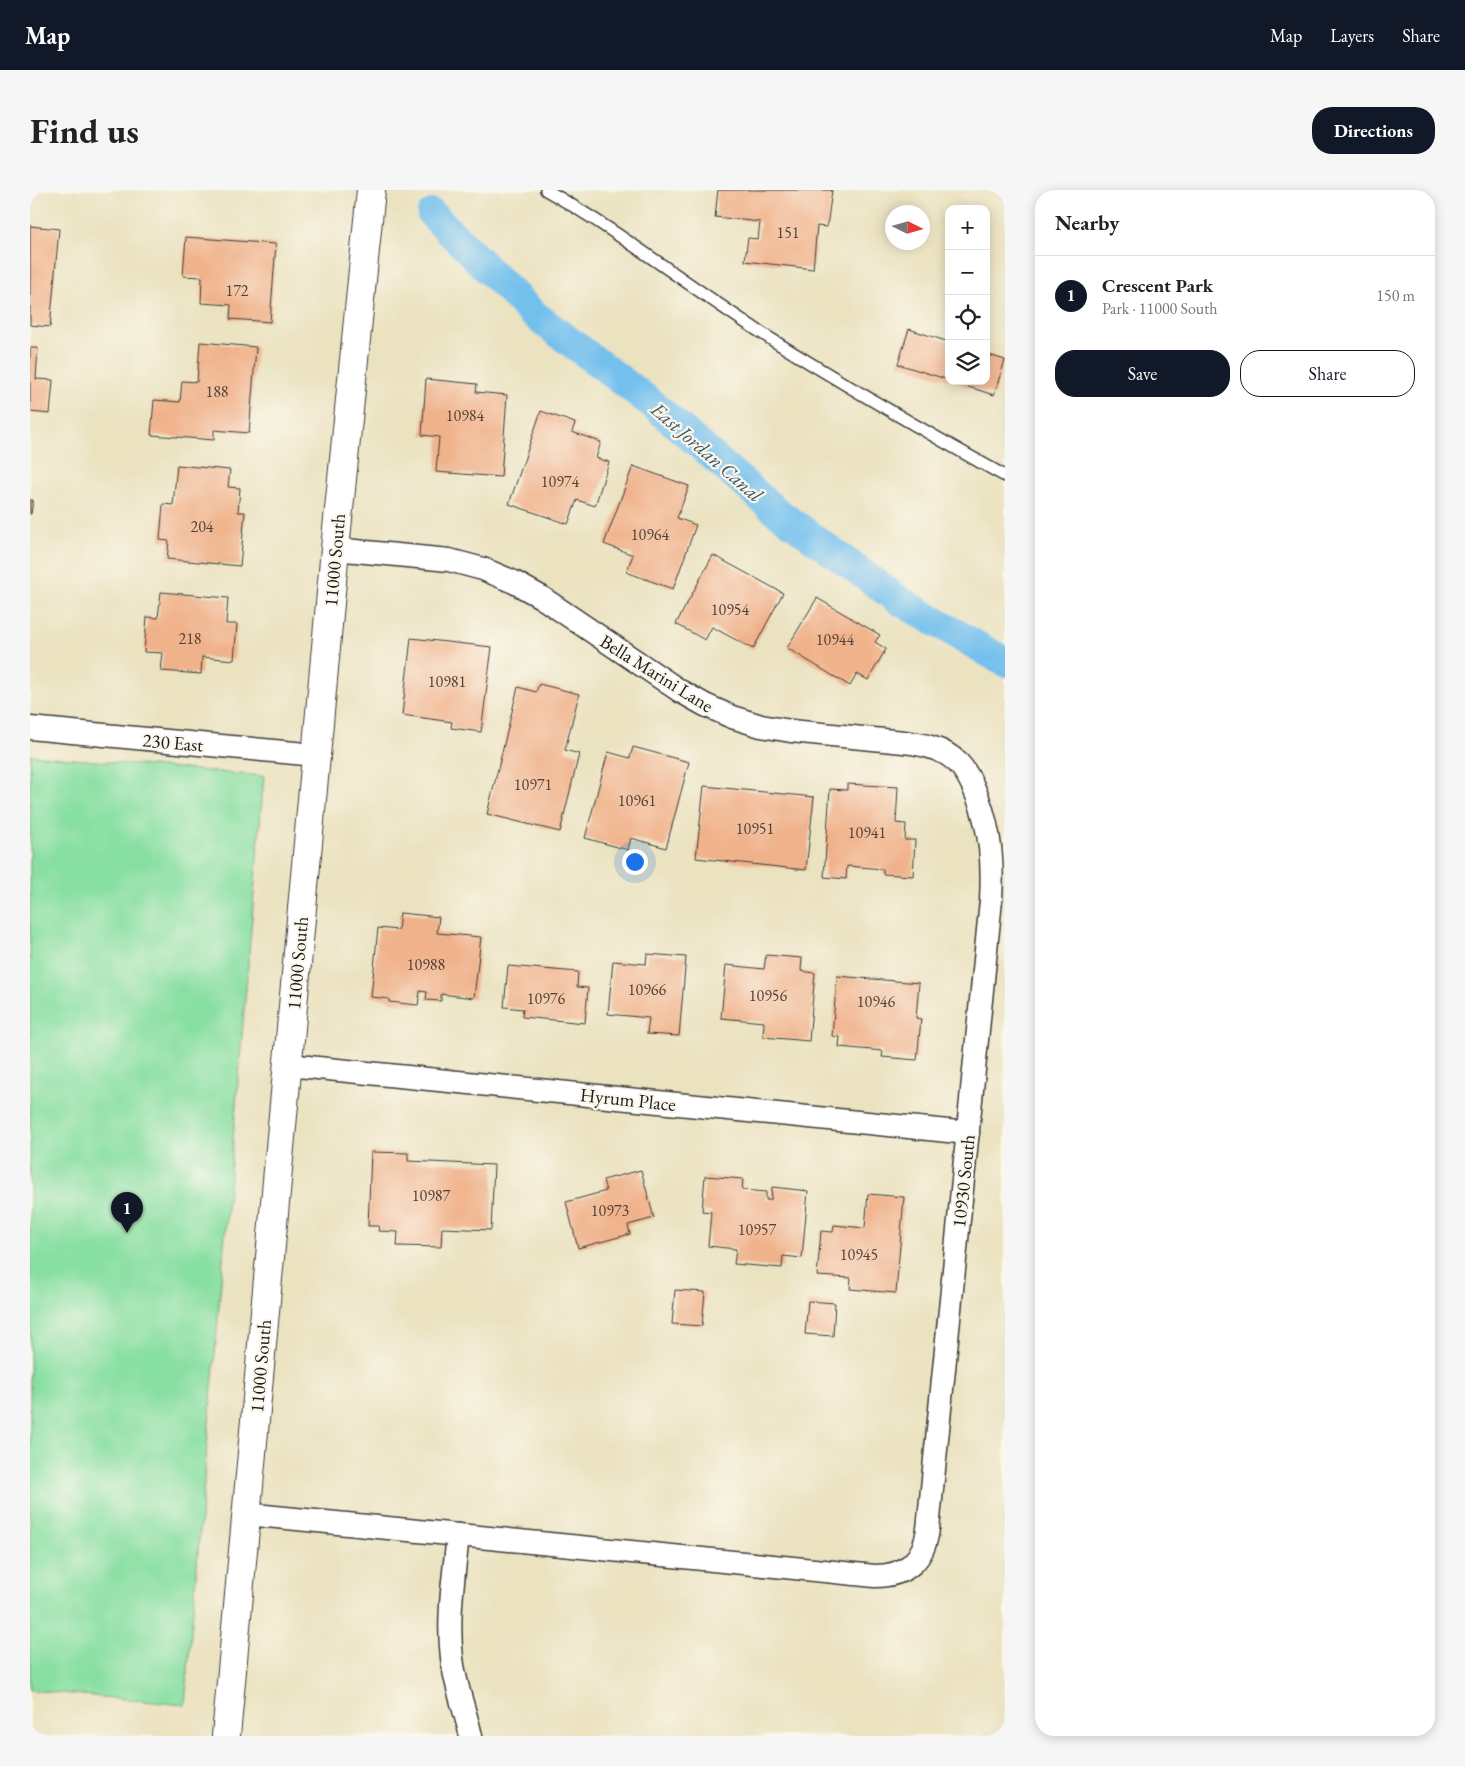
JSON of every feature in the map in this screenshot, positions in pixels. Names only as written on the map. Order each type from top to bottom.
[{"type":"street","name":"11000 South","points":[[226,1736],[335,549],[371,190]]},
{"type":"street","name":"Bella Marini Lane","points":[[335,549],[449,560],[484,569],[514,582],[541,597],[680,691],[705,705],[732,717],[762,726],[922,744],[941,751],[957,761],[975,790]]},
{"type":"street","name":"230 East","points":[[30,728],[316,755]]},
{"type":"street","name":"10930 South","points":[[458,1535],[875,1576],[887,1576],[898,1573],[908,1568],[917,1560],[923,1551],[928,1535],[991,900],[990,842],[985,816],[975,790]]},
{"type":"street","name":"Hyrum Place","points":[[288,1065],[968,1133]]},
{"type":"street","points":[[246,1514],[458,1535],[451,1608],[451,1642],[458,1690],[470,1736]]},
{"type":"lane","points":[[546,190],[580,209],[756,329],[851,389],[1005,476]]},
{"type":"green space","points":[[30,755],[264,776],[185,1705],[30,1690]]},
{"type":"building","points":[[718,190],[832,190],[827,227],[817,226],[813,269],[745,261],[748,238],[758,239],[760,222],[715,217]]},
{"type":"building","points":[[30,226],[59,229],[50,327],[30,325]]},
{"type":"building","points":[[186,237],[276,244],[270,322],[230,319],[231,305],[201,303],[202,277],[183,276]]},
{"type":"building","points":[[909,329],[945,341],[945,379],[898,364]]},
{"type":"building","points":[[200,342],[256,347],[249,433],[214,430],[214,440],[151,435],[154,400],[180,402],[182,381],[197,382]]},
{"type":"building","points":[[30,348],[38,348],[36,379],[53,380],[50,414],[30,412]]},
{"type":"building","points":[[990,355],[1005,360],[994,395],[962,385],[990,385]]},
{"type":"building","points":[[426,379],[477,384],[476,392],[507,395],[501,477],[436,472],[439,437],[422,435]]},
{"type":"building","points":[[541,411],[575,423],[572,432],[601,442],[596,458],[609,462],[595,506],[577,500],[568,524],[509,504]]},
{"type":"building","points":[[177,465],[230,470],[228,487],[240,488],[238,512],[245,512],[240,566],[167,559],[169,541],[160,540],[163,504],[173,505]]},
{"type":"building","points":[[633,466],[689,486],[677,518],[696,525],[673,589],[626,572],[633,555],[604,544]]},
{"type":"building","points":[[30,500],[33,500],[31,514],[30,514]]},
{"type":"building","points":[[713,555],[783,593],[753,649],[712,627],[705,640],[676,624]]},
{"type":"building","points":[[161,592],[228,598],[226,624],[237,624],[234,660],[202,657],[201,674],[161,671],[163,653],[144,652],[147,617],[158,618]]},
{"type":"building","points":[[817,598],[880,635],[875,642],[886,649],[868,680],[857,674],[850,686],[787,648]]},
{"type":"building","points":[[411,638],[492,647],[481,732],[451,728],[452,722],[402,715]]},
{"type":"building","points":[[539,684],[579,694],[565,750],[579,754],[560,832],[487,814],[518,687],[536,692]]},
{"type":"building","points":[[633,747],[689,762],[666,848],[631,838],[628,850],[585,838],[608,752],[630,758]]},
{"type":"building","points":[[847,784],[898,787],[896,823],[906,824],[905,840],[915,840],[913,876],[883,874],[883,869],[847,866],[846,879],[824,877],[830,789],[847,790]]},
{"type":"building","points":[[704,786],[814,797],[806,870],[696,858]]},
{"type":"building","points":[[400,913],[439,917],[437,933],[481,937],[474,998],[441,994],[441,1001],[426,1000],[427,992],[420,991],[418,1005],[389,1002],[389,999],[371,997],[378,928],[398,930]]},
{"type":"building","points":[[647,954],[686,957],[679,1036],[647,1034],[649,1018],[608,1014],[613,961],[646,964]]},
{"type":"building","points":[[766,955],[802,958],[801,971],[815,973],[809,1041],[763,1037],[764,1022],[721,1018],[726,965],[764,969]]},
{"type":"building","points":[[508,966],[578,972],[577,987],[588,988],[585,1023],[522,1017],[523,1009],[504,1007]]},
{"type":"building","points":[[837,976],[919,983],[916,1018],[921,1019],[917,1060],[882,1057],[883,1051],[839,1047],[840,1037],[832,1036]]},
{"type":"building","points":[[371,1152],[408,1153],[408,1161],[494,1165],[491,1230],[442,1228],[441,1247],[397,1246],[398,1232],[378,1231],[379,1226],[368,1226]]},
{"type":"building","points":[[641,1170],[654,1218],[628,1225],[630,1234],[578,1248],[566,1202],[606,1191],[603,1180]]},
{"type":"building","points":[[705,1176],[743,1179],[742,1190],[766,1192],[766,1200],[771,1200],[772,1187],[808,1191],[802,1258],[783,1256],[782,1268],[734,1264],[736,1249],[708,1246],[711,1212],[702,1211]]},
{"type":"building","points":[[868,1194],[904,1197],[896,1293],[850,1289],[851,1278],[817,1276],[821,1231],[833,1232],[834,1225],[865,1228]]},
{"type":"building","points":[[675,1290],[705,1292],[702,1326],[672,1324]]},
{"type":"building","points":[[808,1301],[835,1303],[833,1336],[805,1334]]},
{"type":"waterway","name":"East Jordan Canal","points":[[432,214],[532,313],[650,402],[776,511],[900,601],[1005,662]]},
{"type":"place","name":"Crescent Park","points":[[127,1233]]}]
